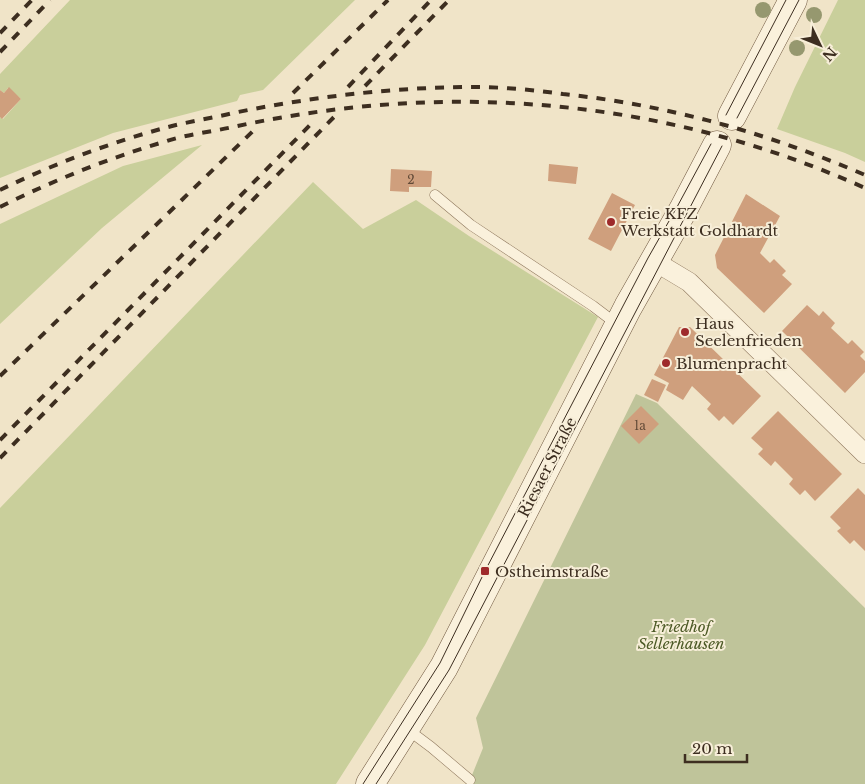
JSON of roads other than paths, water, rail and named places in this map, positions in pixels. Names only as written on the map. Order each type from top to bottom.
[{"type":"main road","points":[[732,116],[793,0]]},
{"type":"main road","name":"Riesaer Straße","points":[[370,784],[444,667],[619,325],[717,145]]},
{"type":"street","points":[[654,261],[689,282],[865,454]]},
{"type":"lane","points":[[435,195],[471,225],[594,306],[619,325]]},
{"type":"lane","points":[[406,729],[431,747],[470,780]]},
{"type":"tram line","points":[[726,115],[786,0]]},
{"type":"tram line","points":[[737,118],[799,0]]},
{"type":"tram line","points":[[363,784],[440,663],[485,571],[648,258],[711,144]]},
{"type":"tram line","points":[[376,784],[449,670],[722,146]]},
{"type":"railway","points":[[0,33],[32,0]]},
{"type":"railway","points":[[0,52],[50,0]]},
{"type":"railway","points":[[293,93],[388,0]]},
{"type":"railway","points":[[348,87],[431,0]]},
{"type":"railway","points":[[365,86],[449,0]]},
{"type":"railway","points":[[0,190],[84,154],[180,124],[263,107],[323,98],[383,91],[444,87],[485,87],[541,91],[641,105],[679,113],[755,134],[792,146],[865,175]]},
{"type":"railway","points":[[0,207],[82,170],[183,137],[313,112],[394,104],[474,102],[554,106],[633,117],[712,134],[789,158],[865,188]]},
{"type":"railway","points":[[0,458],[334,117]]},
{"type":"railway","points":[[0,440],[315,120]]},
{"type":"railway","points":[[0,376],[253,131]]},
{"type":"place","name":"Freie KFZ Werkstatt Goldhardt","points":[[611,222]]},
{"type":"place","name":"Haus Seelenfrieden","points":[[685,332]]},
{"type":"place","name":"Blumenpracht","points":[[666,363]]},
{"type":"place","name":"Ostheimstraße","points":[[485,571]]},
{"type":"park label","name":"Friedhof Sellerhausen","points":[[681,634]]}]
